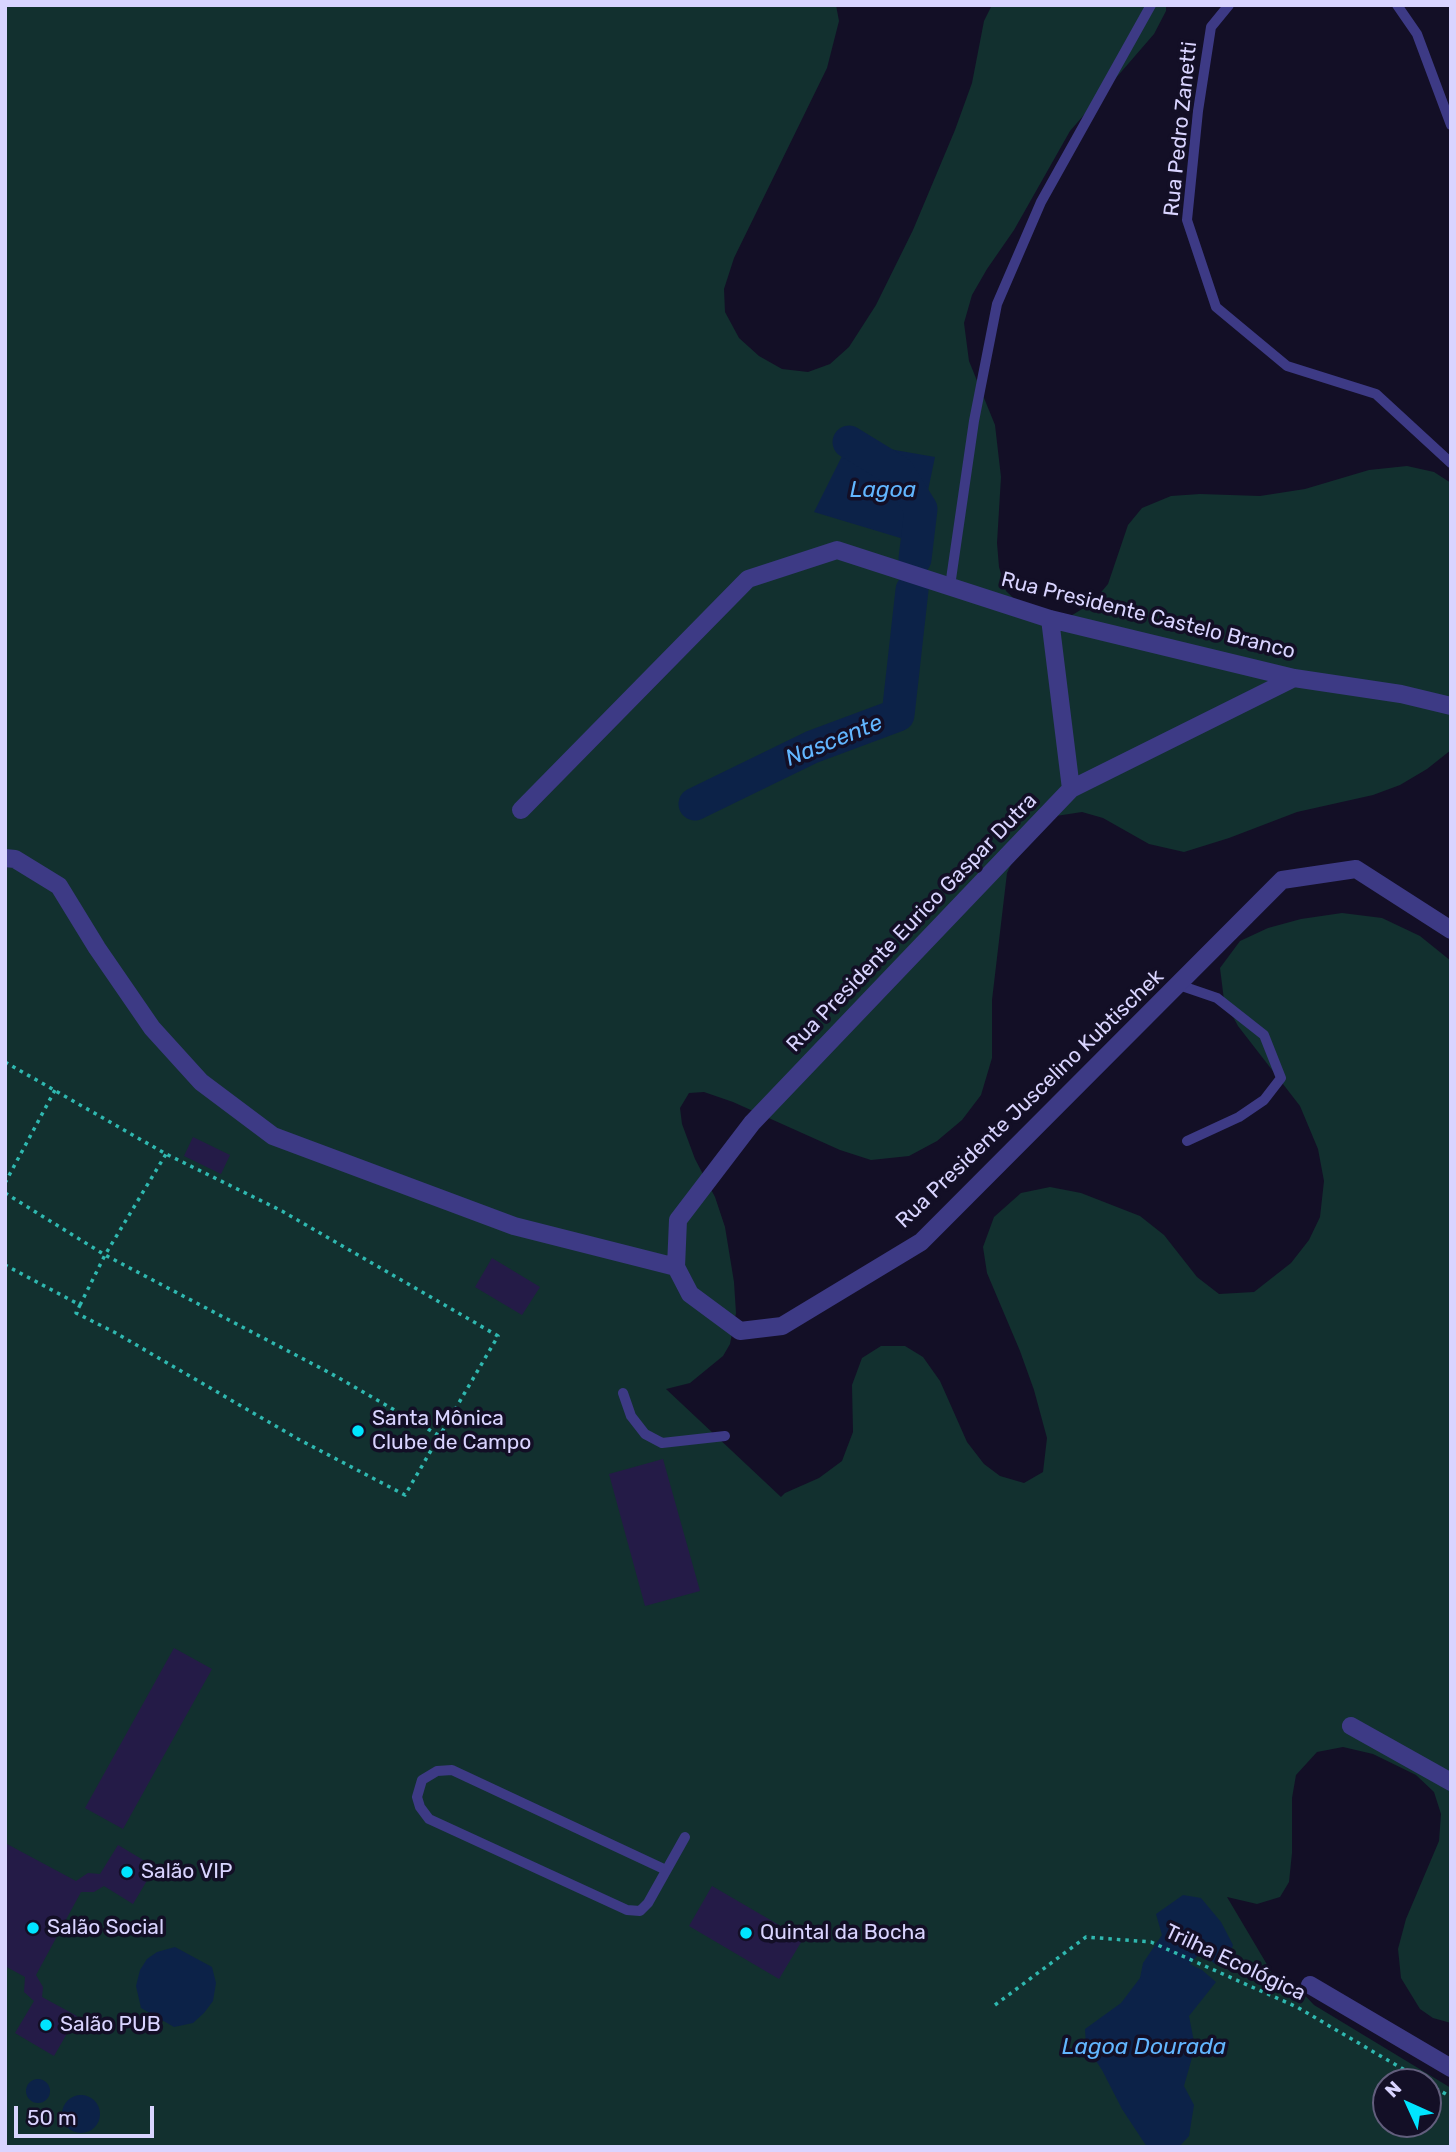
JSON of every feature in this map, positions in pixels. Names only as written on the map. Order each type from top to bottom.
[{"type":"street","name":"Rua Presidente Castelo Branco","points":[[521,810],[748,579],[837,550],[1050,619],[1294,678],[1401,694],[1451,706]]},
{"type":"street","points":[[1050,619],[1071,789]]},
{"type":"street","name":"Rua Presidente Eurico Gaspar Dutra","points":[[676,1267],[678,1220],[752,1123],[1071,789],[1294,678]]},
{"type":"street","points":[[5,858],[15,859],[59,886],[97,948],[152,1028],[201,1082],[272,1136],[514,1226],[676,1267]]},
{"type":"street","name":"Rua Presidente Juscelino Kubtischek","points":[[676,1267],[690,1294],[740,1331],[782,1326],[921,1242],[1282,880],[1356,869],[1451,930]]},
{"type":"street","points":[[1351,1726],[1451,1782]]},
{"type":"street","points":[[1310,1986],[1451,2068]]},
{"type":"lane","points":[[950,586],[974,421],[997,304],[1041,202],[1151,5]]},
{"type":"lane","name":"Rua Pedro Zanetti","points":[[1229,5],[1211,27],[1198,111],[1187,220],[1216,307],[1287,366],[1376,394],[1451,463]]},
{"type":"lane","points":[[1397,5],[1418,34],[1451,125]]},
{"type":"lane","points":[[1179,985],[1217,998],[1265,1035],[1281,1078],[1264,1100],[1239,1116],[1187,1141]]},
{"type":"lane","points":[[623,1393],[631,1416],[645,1434],[662,1443],[725,1436]]},
{"type":"lane","points":[[666,1870],[452,1770],[437,1772],[422,1780],[417,1797],[420,1807],[429,1819],[627,1910],[639,1911],[648,1903],[685,1837]]},
{"type":"path","points":[[5,1062],[166,1154],[282,1211],[498,1336],[405,1496],[298,1439],[114,1332],[76,1313],[106,1255],[166,1154]]},
{"type":"path","points":[[5,1183],[55,1090]]},
{"type":"path","points":[[5,1193],[106,1255],[330,1373],[440,1436]]},
{"type":"path","points":[[5,1265],[80,1306]]},
{"type":"path","name":"Trilha Ecológica","points":[[995,2005],[1086,1937],[1151,1942],[1297,2007],[1401,2068]]},
{"type":"green space","points":[[5,5],[836,5],[839,21],[827,68],[734,258],[724,289],[725,312],[739,338],[759,356],[782,369],[808,372],[830,364],[849,347],[876,305],[913,230],[955,130],[972,83],[984,21],[992,5],[1166,5],[1166,11],[1154,34],[1070,131],[1014,230],[972,295],[964,323],[969,361],[995,425],[1001,477],[997,543],[999,567],[1006,591],[1028,612],[1069,617],[1092,603],[1108,584],[1128,525],[1142,508],[1171,496],[1260,496],[1305,489],[1369,470],[1407,466],[1434,472],[1451,483],[1451,750],[1400,785],[1373,795],[1297,812],[1184,852],[1149,844],[1103,818],[1082,812],[1056,816],[1016,854],[1007,873],[992,1000],[992,1058],[981,1095],[962,1120],[937,1141],[909,1156],[871,1160],[840,1150],[733,1102],[704,1092],[689,1093],[680,1108],[682,1124],[695,1159],[715,1197],[725,1227],[736,1313],[730,1344],[723,1356],[690,1383],[666,1389],[781,1497],[819,1478],[842,1461],[853,1432],[852,1385],[862,1358],[881,1346],[905,1346],[923,1357],[940,1381],[967,1442],[984,1464],[1000,1476],[1024,1483],[1043,1472],[1047,1438],[1020,1351],[987,1273],[983,1247],[994,1217],[1021,1193],[1050,1187],[1081,1193],[1140,1216],[1164,1235],[1197,1277],[1219,1294],[1254,1292],[1291,1263],[1309,1240],[1320,1217],[1324,1181],[1318,1149],[1300,1106],[1238,1026],[1224,1000],[1220,968],[1240,941],[1268,928],[1301,919],[1342,913],[1382,918],[1420,936],[1451,961],[1451,2023],[1433,2018],[1420,2009],[1401,1978],[1398,1949],[1406,1919],[1439,1841],[1441,1814],[1434,1792],[1416,1775],[1373,1754],[1343,1747],[1317,1752],[1296,1775],[1292,1798],[1289,1882],[1280,1897],[1257,1904],[1227,1897],[1275,1978],[1299,1989],[1314,2005],[1418,2068],[1372,2068],[1372,2138],[1442,2138],[1442,2083],[1451,2088],[1451,2147],[5,2147]]},
{"type":"water","name":"Lagoa","points":[[849,442],[935,457],[917,543],[814,512]]},
{"type":"water","name":"Lagoa Dourada","points":[[1183,1895],[1201,1898],[1221,1922],[1233,1945],[1226,1965],[1215,1964],[1201,1952],[1190,1964],[1216,1982],[1189,2016],[1195,2047],[1184,2086],[1194,2105],[1189,2136],[1179,2147],[1147,2147],[1086,2046],[1085,2029],[1121,2003],[1140,1978],[1143,1963],[1162,1935],[1156,1914]]},
{"type":"water","points":[[175,1947],[212,1967],[216,1983],[213,2001],[204,2013],[193,2023],[174,2027],[141,2008],[136,1986],[140,1970],[147,1959],[157,1952]]},
{"type":"water","points":[[38,2079],[47,2082],[50,2091],[47,2100],[38,2103],[29,2100],[26,2091],[29,2082]]},
{"type":"water","points":[[81,2095],[94,2101],[100,2114],[94,2127],[81,2133],[68,2127],[62,2114],[68,2101]]},
{"type":"building","points":[[193,1137],[230,1155],[221,1174],[184,1156]]},
{"type":"building","points":[[492,1258],[540,1287],[522,1315],[475,1287]]},
{"type":"building","points":[[663,1459],[700,1591],[645,1606],[609,1474]]},
{"type":"building","points":[[174,1648],[212,1669],[123,1829],[85,1808]]},
{"type":"building","points":[[5,1843],[76,1881],[88,1873],[100,1874],[118,1845],[155,1867],[133,1904],[104,1886],[94,1892],[81,1892],[36,1975],[43,1987],[42,1997],[77,2016],[54,2056],[15,2033],[34,2001],[24,1992],[25,1977],[5,1966]]},
{"type":"building","name":"Quintal da Bocha","points":[[712,1886],[803,1939],[779,1979],[689,1926]]},
{"type":"waterway","name":"Nascente","points":[[849,442],[898,472],[921,509],[915,559]]},
{"type":"waterway","name":"Nascente","points":[[695,804],[812,747],[898,715],[912,590]]},
{"type":"place","name":"Santa Mônica Clube de Campo","points":[[358,1431]]},
{"type":"place","name":"Salão VIP","points":[[127,1872]]},
{"type":"place","name":"Salão Social","points":[[33,1928]]},
{"type":"place","name":"Quintal da Bocha","points":[[746,1933]]},
{"type":"place","name":"Salão PUB","points":[[46,2025]]}]
